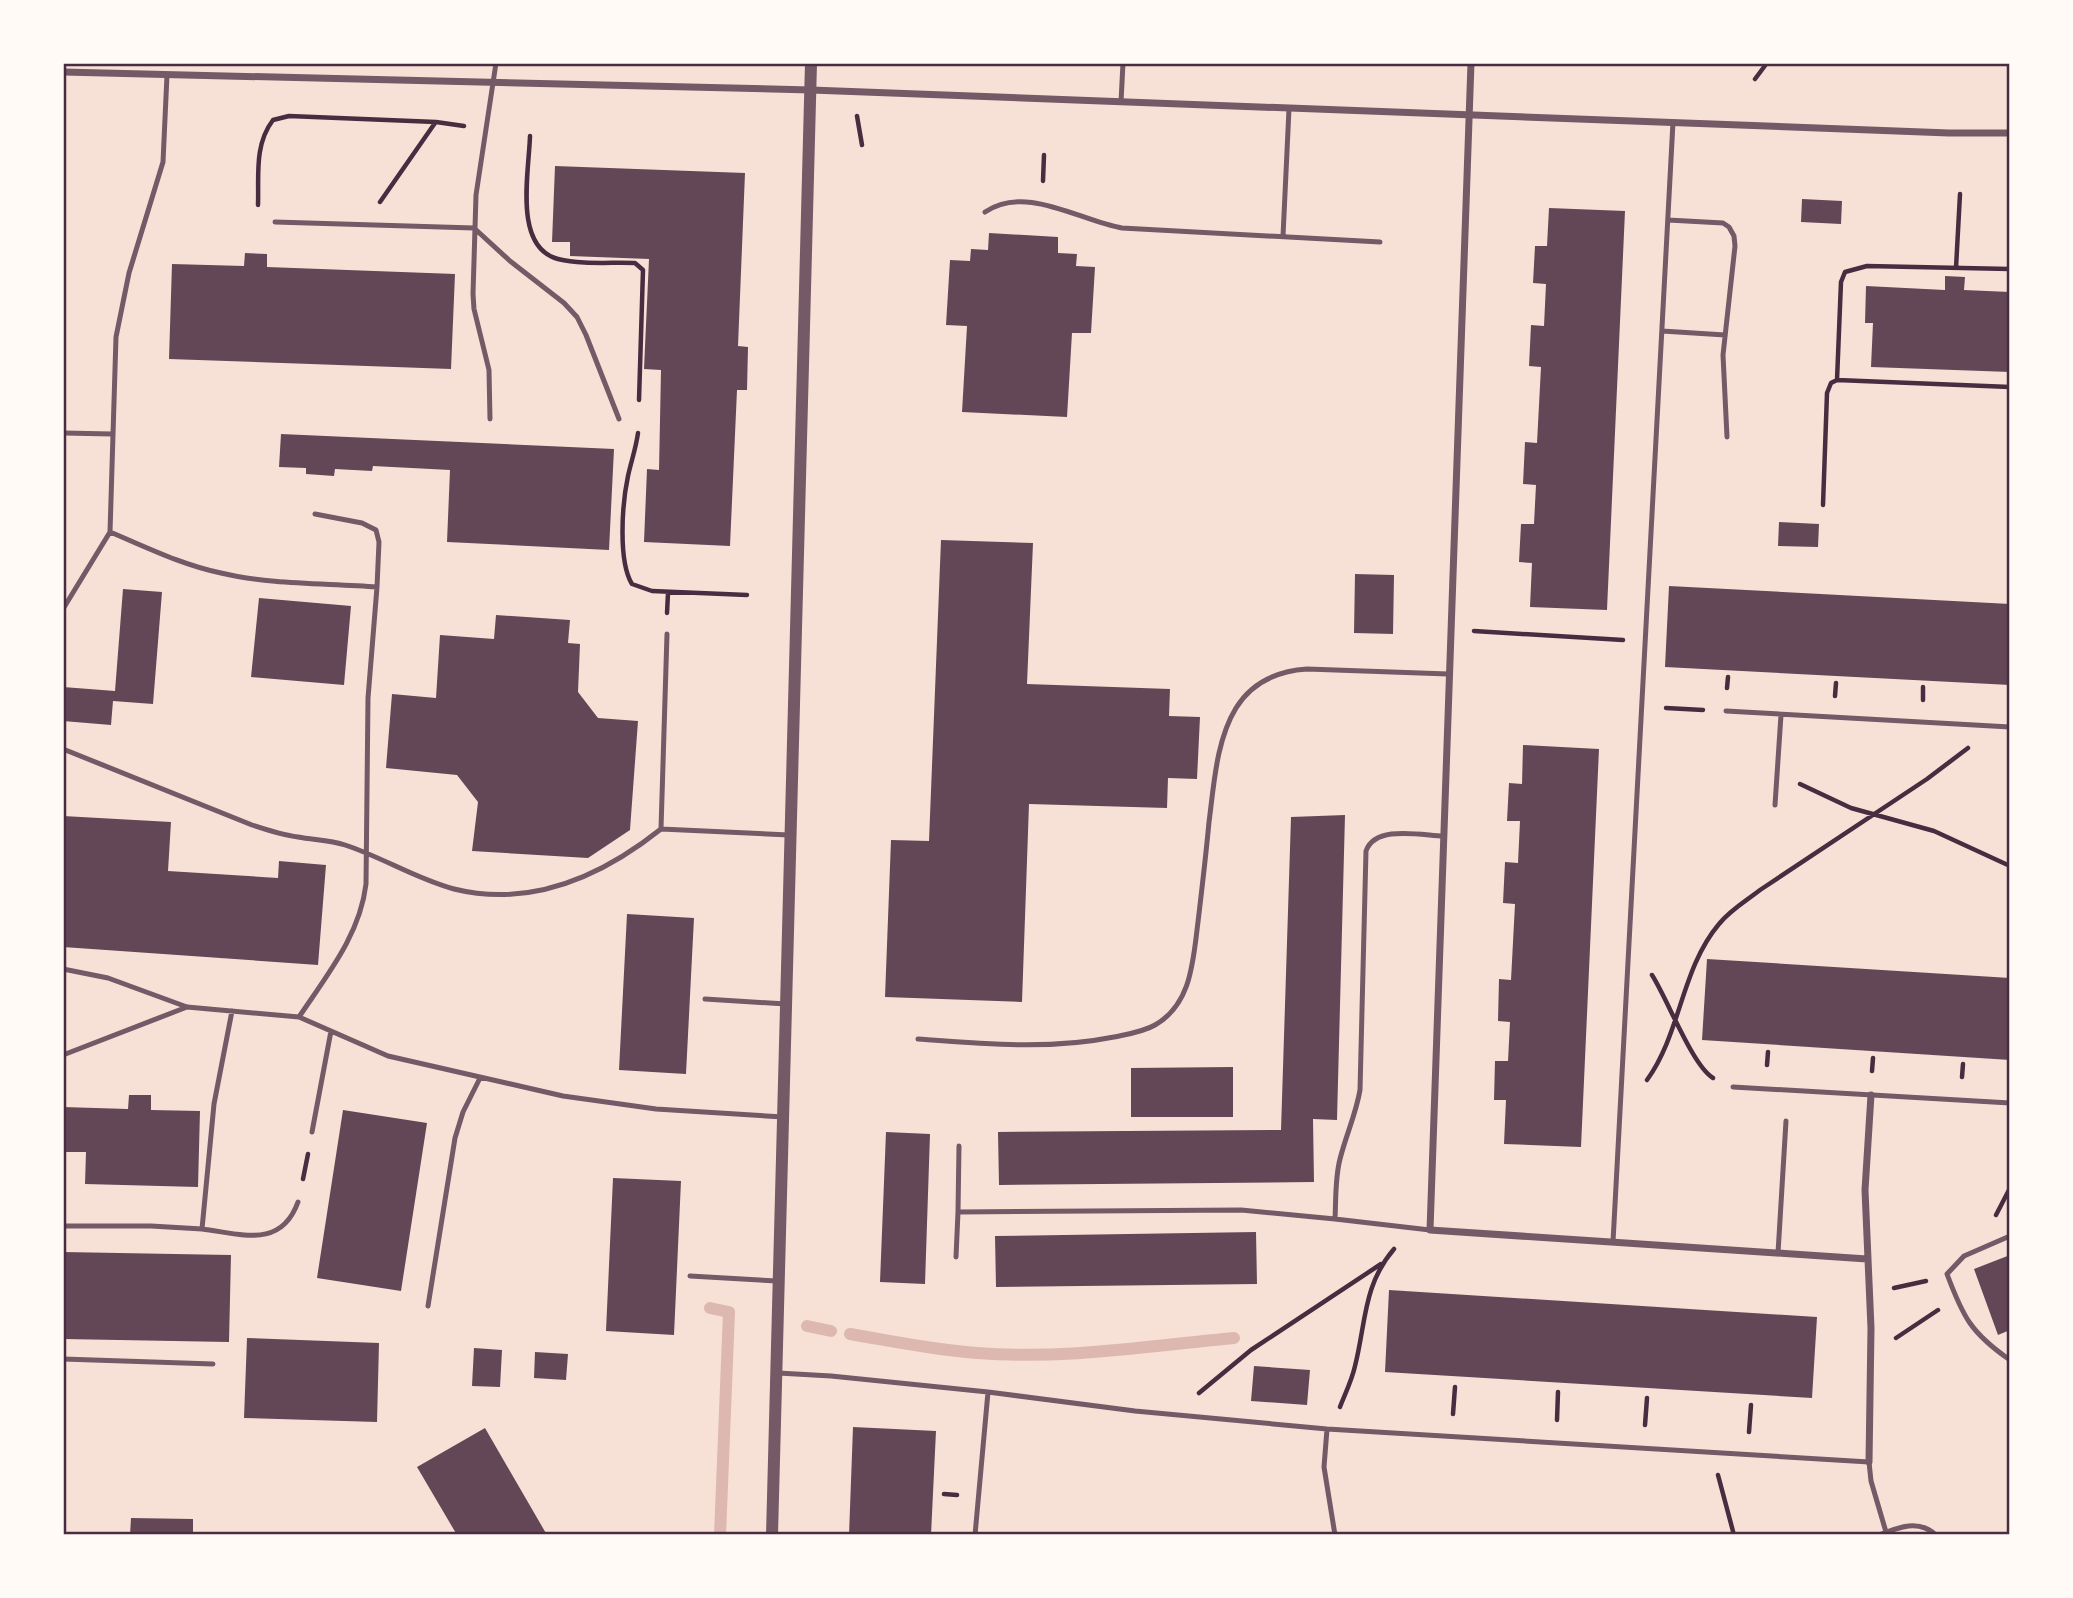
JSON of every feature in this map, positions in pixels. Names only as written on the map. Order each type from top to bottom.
[{"type":"street","points":[[772,1535],[811,63]]},
{"type":"street","points":[[1471,63],[1430,1230],[1867,1259]]},
{"type":"street","points":[[63,72],[811,90],[1469,116],[2010,133]]},
{"type":"street","points":[[1869,1462],[1869,1287],[1865,1190],[1871,1095]]},
{"type":"lane","points":[[86,63],[86,73]]},
{"type":"lane","points":[[491,419],[489,370],[474,309],[474,228],[479,171],[496,63]]},
{"type":"lane","points":[[1121,102],[1123,63]]},
{"type":"lane","points":[[63,609],[110,532],[116,337],[130,273],[163,162],[167,75]]},
{"type":"lane","points":[[1283,236],[1289,108]]},
{"type":"lane","points":[[1613,1242],[1673,122]]},
{"type":"lane","points":[[985,212],[1003,204],[1031,202],[1052,206],[1103,225],[1122,228],[1380,242]]},
{"type":"lane","points":[[1668,220],[1723,223],[1734,236],[1734,264],[1723,355],[1727,437]]},
{"type":"lane","points":[[275,222],[474,228],[577,317],[619,419]]},
{"type":"lane","points":[[1662,331],[1725,335]]},
{"type":"lane","points":[[63,433],[112,434]]},
{"type":"lane","points":[[299,1017],[356,929],[363,908],[367,854],[368,698],[379,542],[376,530],[362,523],[315,514]]},
{"type":"lane","points":[[110,532],[194,567],[221,574],[250,579],[376,587]]},
{"type":"lane","points":[[661,829],[667,634]]},
{"type":"lane","points":[[918,1039],[989,1045],[1055,1045],[1131,1034],[1153,1026],[1169,1016],[1180,1002],[1193,965],[1220,751],[1227,727],[1246,696],[1259,684],[1287,670],[1448,674]]},
{"type":"lane","points":[[1726,712],[2010,727]]},
{"type":"lane","points":[[1775,805],[1781,715]]},
{"type":"lane","points":[[63,749],[271,832],[345,845],[453,889],[480,894],[505,894],[565,884],[594,874],[621,859],[661,829],[789,835]]},
{"type":"lane","points":[[1335,1219],[1337,1175],[1357,1110],[1360,1090],[1366,851],[1368,844],[1387,835],[1443,836]]},
{"type":"lane","points":[[63,969],[108,978],[187,1007],[299,1017],[388,1056],[480,1078],[617,1104],[687,1112],[783,1117]]},
{"type":"lane","points":[[705,999],[786,1004]]},
{"type":"lane","points":[[63,1055],[187,1007]]},
{"type":"lane","points":[[202,1229],[214,1104],[232,1011]]},
{"type":"lane","points":[[312,1132],[331,1031]]},
{"type":"lane","points":[[428,1306],[455,1139],[463,1112],[480,1078]]},
{"type":"lane","points":[[1733,1087],[2010,1103]]},
{"type":"lane","points":[[1778,1253],[1786,1121]]},
{"type":"lane","points":[[957,1258],[959,1146]]},
{"type":"lane","points":[[63,1226],[151,1226],[254,1236],[275,1232],[286,1225],[298,1202]]},
{"type":"lane","points":[[958,1212],[1241,1210],[1430,1230]]},
{"type":"lane","points":[[2010,1236],[1964,1256],[1947,1274],[1965,1317],[1975,1332],[2010,1360]]},
{"type":"lane","points":[[690,1276],[780,1281]]},
{"type":"lane","points":[[63,1359],[213,1364]]},
{"type":"lane","points":[[778,1373],[988,1392],[1179,1415],[1327,1429],[1869,1462],[1883,1534],[1920,1525],[1936,1535]]},
{"type":"lane","points":[[975,1535],[988,1392]]},
{"type":"lane","points":[[1327,1429],[1324,1467],[1335,1535]]},
{"type":"path","points":[[1755,79],[1767,63]]},
{"type":"path","points":[[257,209],[260,147],[262,136],[273,120],[289,116],[436,122],[486,130]]},
{"type":"path","points":[[364,224],[436,122]]},
{"type":"path","points":[[1043,172],[1044,155]]},
{"type":"path","points":[[1956,268],[1960,194]]},
{"type":"path","points":[[1837,380],[1841,282],[1845,272],[1867,266],[2010,269]]},
{"type":"path","points":[[1823,505],[1827,393],[1832,383],[1837,380],[2010,387]]},
{"type":"path","points":[[1450,629],[1644,642]]},
{"type":"path","points":[[1640,707],[1726,712]]},
{"type":"path","points":[[1620,1111],[1654,1070],[1665,1048],[1696,960],[1720,923],[1743,903],[1951,762],[1991,726]]},
{"type":"path","points":[[1777,773],[1851,808],[1877,813],[1934,831],[2010,866]]},
{"type":"path","points":[[1629,948],[1646,967],[1701,1067],[1709,1076],[1733,1087]]},
{"type":"path","points":[[298,1202],[312,1132]]},
{"type":"path","points":[[1179,1415],[1199,1393],[1241,1357],[1381,1264],[1410,1228]]},
{"type":"path","points":[[1327,1429],[1338,1411],[1355,1368],[1367,1301],[1381,1264]]},
{"type":"path","points":[[1869,1287],[1906,1287],[1947,1274]]},
{"type":"path","points":[[1870,1356],[1956,1298]]},
{"type":"path","points":[[1712,1452],[1734,1535]]},
{"type":"building","points":[[555,166],[745,173],[738,346],[748,347],[747,390],[737,390],[730,546],[644,542],[647,469],[659,470],[661,370],[644,369],[649,259],[570,256],[570,242],[552,242]]},
{"type":"building","points":[[1802,199],[1842,201],[1841,224],[1801,222]]},
{"type":"building","points":[[1549,208],[1625,211],[1607,610],[1530,607],[1532,563],[1519,562],[1521,524],[1534,524],[1536,485],[1523,484],[1525,442],[1537,443],[1541,367],[1529,366],[1531,325],[1544,326],[1546,284],[1533,283],[1535,246],[1547,246]]},
{"type":"building","points":[[989,233],[1058,237],[1058,253],[1077,254],[1076,266],[1095,267],[1091,333],[1072,333],[1067,417],[962,412],[967,326],[946,325],[950,260],[970,261],[971,249],[988,250]]},
{"type":"building","points":[[245,253],[267,254],[267,267],[455,274],[451,369],[169,359],[172,264],[244,266]]},
{"type":"building","points":[[1945,276],[1965,277],[1964,290],[2010,292],[2010,372],[1871,367],[1873,323],[1865,323],[1866,286],[1945,290]]},
{"type":"building","points":[[281,434],[614,449],[609,550],[447,542],[450,470],[373,466],[372,471],[335,469],[334,476],[306,474],[306,468],[279,467]]},
{"type":"building","points":[[1779,522],[1819,524],[1818,547],[1778,546]]},
{"type":"building","points":[[941,540],[1033,543],[1027,684],[1170,689],[1169,716],[1200,717],[1197,779],[1168,778],[1167,808],[1029,804],[1022,1002],[885,997],[891,840],[929,841]]},
{"type":"building","points":[[1355,574],[1394,575],[1393,634],[1354,633]]},
{"type":"building","points":[[1669,586],[2010,604],[2010,685],[1665,667]]},
{"type":"building","points":[[123,589],[162,592],[153,704],[113,701],[111,725],[63,721],[63,687],[115,691]]},
{"type":"building","points":[[259,598],[351,606],[344,685],[251,677]]},
{"type":"building","points":[[496,615],[570,620],[568,643],[580,644],[578,692],[598,718],[638,721],[630,830],[588,858],[472,851],[478,802],[457,775],[386,768],[392,694],[436,698],[440,635],[494,639]]},
{"type":"building","points":[[1523,745],[1599,749],[1581,1147],[1504,1144],[1506,1100],[1494,1100],[1495,1061],[1508,1061],[1510,1022],[1498,1021],[1499,979],[1511,980],[1515,904],[1503,903],[1505,862],[1518,863],[1520,821],[1507,821],[1509,783],[1522,784]]},
{"type":"building","points":[[1345,815],[1337,1120],[1313,1119],[1314,1182],[999,1185],[998,1132],[1281,1130],[1291,817]]},
{"type":"building","points":[[63,816],[171,822],[168,871],[278,878],[279,861],[326,865],[318,965],[63,947]]},
{"type":"building","points":[[627,914],[694,918],[686,1074],[619,1070]]},
{"type":"building","points":[[1707,959],[2010,978],[2010,1060],[1702,1040]]},
{"type":"building","points":[[1233,1067],[1233,1117],[1131,1117],[1131,1068]]},
{"type":"building","points":[[129,1095],[151,1095],[151,1110],[200,1111],[198,1187],[85,1184],[86,1152],[63,1152],[63,1107],[128,1109]]},
{"type":"building","points":[[343,1110],[427,1123],[401,1291],[317,1278]]},
{"type":"building","points":[[886,1132],[930,1134],[925,1284],[880,1282]]},
{"type":"building","points":[[613,1178],[681,1181],[674,1335],[606,1331]]},
{"type":"building","points":[[1256,1232],[1257,1284],[996,1287],[995,1236]]},
{"type":"building","points":[[63,1252],[231,1255],[229,1342],[63,1339]]},
{"type":"building","points":[[2010,1255],[2010,1330],[1998,1335],[1974,1269]]},
{"type":"building","points":[[1389,1290],[1817,1317],[1812,1398],[1385,1372]]},
{"type":"building","points":[[247,1338],[379,1343],[377,1422],[244,1418]]},
{"type":"building","points":[[474,1348],[502,1350],[500,1387],[472,1386]]},
{"type":"building","points":[[535,1352],[568,1354],[566,1380],[534,1378]]},
{"type":"building","points":[[1254,1366],[1310,1370],[1307,1405],[1251,1401]]},
{"type":"building","points":[[853,1427],[936,1431],[931,1535],[849,1535]]},
{"type":"building","points":[[485,1428],[547,1535],[457,1535],[417,1467]]},
{"type":"building","points":[[131,1518],[193,1519],[193,1535],[130,1535]]},
{"type":"waterway","points":[[710,1308],[729,1312],[720,1535]]},
{"type":"waterway","points":[[807,1326],[831,1331]]},
{"type":"waterway","points":[[850,1334],[945,1350],[1009,1355],[1106,1351],[1234,1338]]}]
